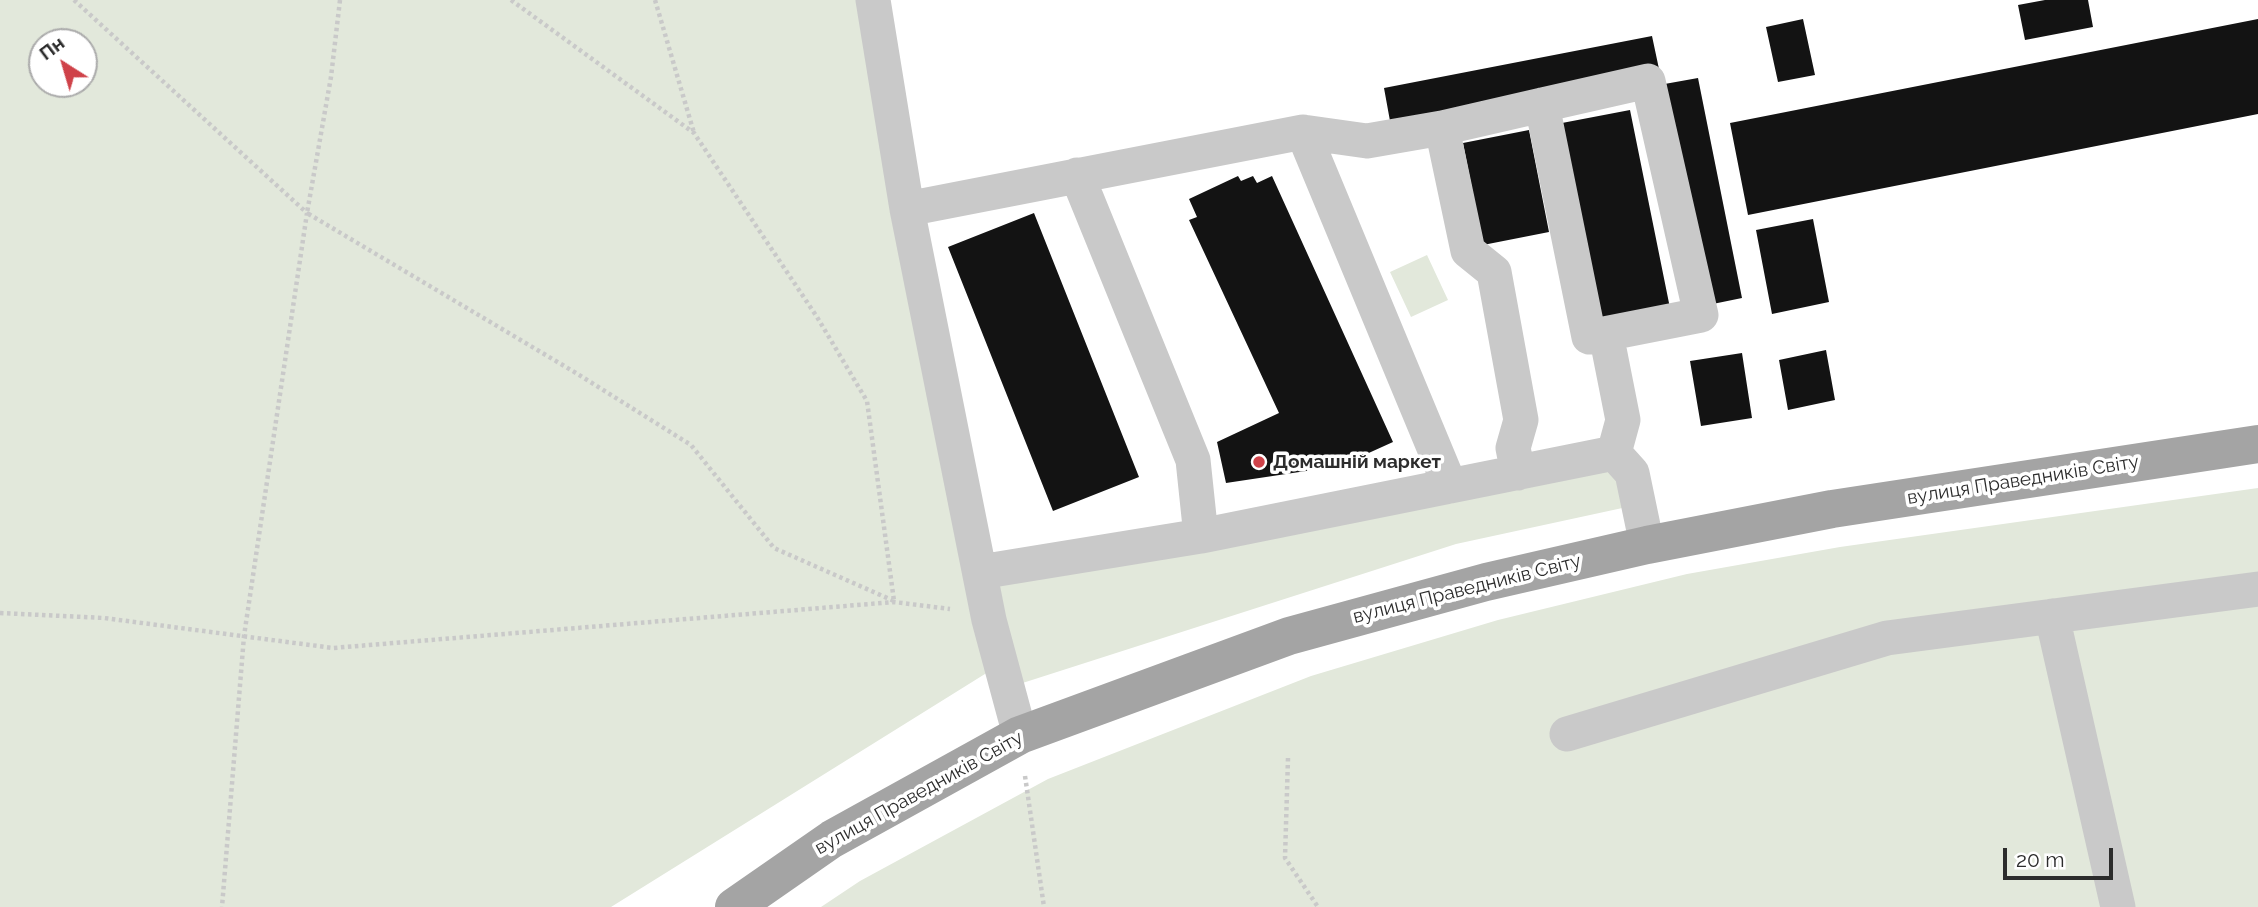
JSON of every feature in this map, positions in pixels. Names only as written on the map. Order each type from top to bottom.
[{"type":"main road","name":"вулиця Праведників Світу","points":[[734,907],[832,839],[1020,734],[1289,636],[1486,582],[1647,544],[1832,509],[2258,444]]},
{"type":"lane","points":[[873,0],[907,209],[989,620],[1020,734]]},
{"type":"lane","points":[[907,209],[1303,132],[1367,141],[1442,128],[1542,105],[1648,81],[1701,315],[1589,337],[1542,105]]},
{"type":"lane","points":[[1442,128],[1468,251],[1494,272],[1521,420],[1513,448],[1518,473]]},
{"type":"lane","points":[[1303,132],[1450,486]]},
{"type":"lane","points":[[1077,176],[1193,460],[1201,536]]},
{"type":"lane","points":[[1606,334],[1623,420],[1615,453]]},
{"type":"lane","points":[[981,572],[1201,536],[1615,453]]},
{"type":"lane","points":[[1615,453],[1632,473],[1647,544]]},
{"type":"lane","points":[[1567,734],[1887,638],[2258,589]]},
{"type":"lane","points":[[2052,616],[2118,907]]},
{"type":"path","points":[[74,0],[307,213],[576,373],[691,446],[774,548],[894,602]]},
{"type":"path","points":[[222,907],[244,636],[307,213],[331,77],[340,0]]},
{"type":"path","points":[[511,0],[694,133]]},
{"type":"path","points":[[655,0],[694,133],[817,317],[867,401],[894,602]]},
{"type":"path","points":[[0,612],[104,618],[333,648],[894,602],[965,610],[989,620]]},
{"type":"path","points":[[1020,734],[1044,907]]},
{"type":"path","points":[[1288,758],[1285,858],[1318,907]]},
{"type":"shaded area","points":[[0,0],[873,0],[981,571],[1614,453],[1627,507],[1456,544],[1007,688],[1001,664],[611,907],[0,907]]},
{"type":"shaded area","points":[[1427,255],[1448,300],[1411,317],[1390,272]]},
{"type":"shaded area","points":[[2258,488],[2258,907],[821,907],[860,881],[1048,779],[1311,676],[1498,620],[1687,574],[1840,547]]},
{"type":"building","points":[[2045,0],[2088,0],[2093,27],[2025,40],[2018,5]]},
{"type":"building","points":[[1803,19],[1815,75],[1778,82],[1766,27]]},
{"type":"building","points":[[2258,19],[2258,114],[1748,215],[1730,123]]},
{"type":"building","points":[[1652,36],[1659,69],[1390,121],[1384,88]]},
{"type":"building","points":[[1698,78],[1742,298],[1703,306],[1659,85]]},
{"type":"building","points":[[1630,110],[1671,313],[1603,327],[1562,123]]},
{"type":"building","points":[[1529,130],[1549,232],[1483,245],[1463,143]]},
{"type":"building","points":[[1238,176],[1241,181],[1253,176],[1257,183],[1272,176],[1393,442],[1351,461],[1226,483],[1217,442],[1279,413],[1189,220],[1197,217],[1189,199]]},
{"type":"building","points":[[1034,213],[1139,477],[1053,511],[948,247]]},
{"type":"building","points":[[1813,219],[1829,302],[1772,314],[1756,230]]},
{"type":"building","points":[[1826,350],[1835,400],[1788,410],[1779,360]]},
{"type":"building","points":[[1742,353],[1752,418],[1701,426],[1690,361]]},
{"type":"place","name":"Домашній маркет","points":[[1259,462]]}]
